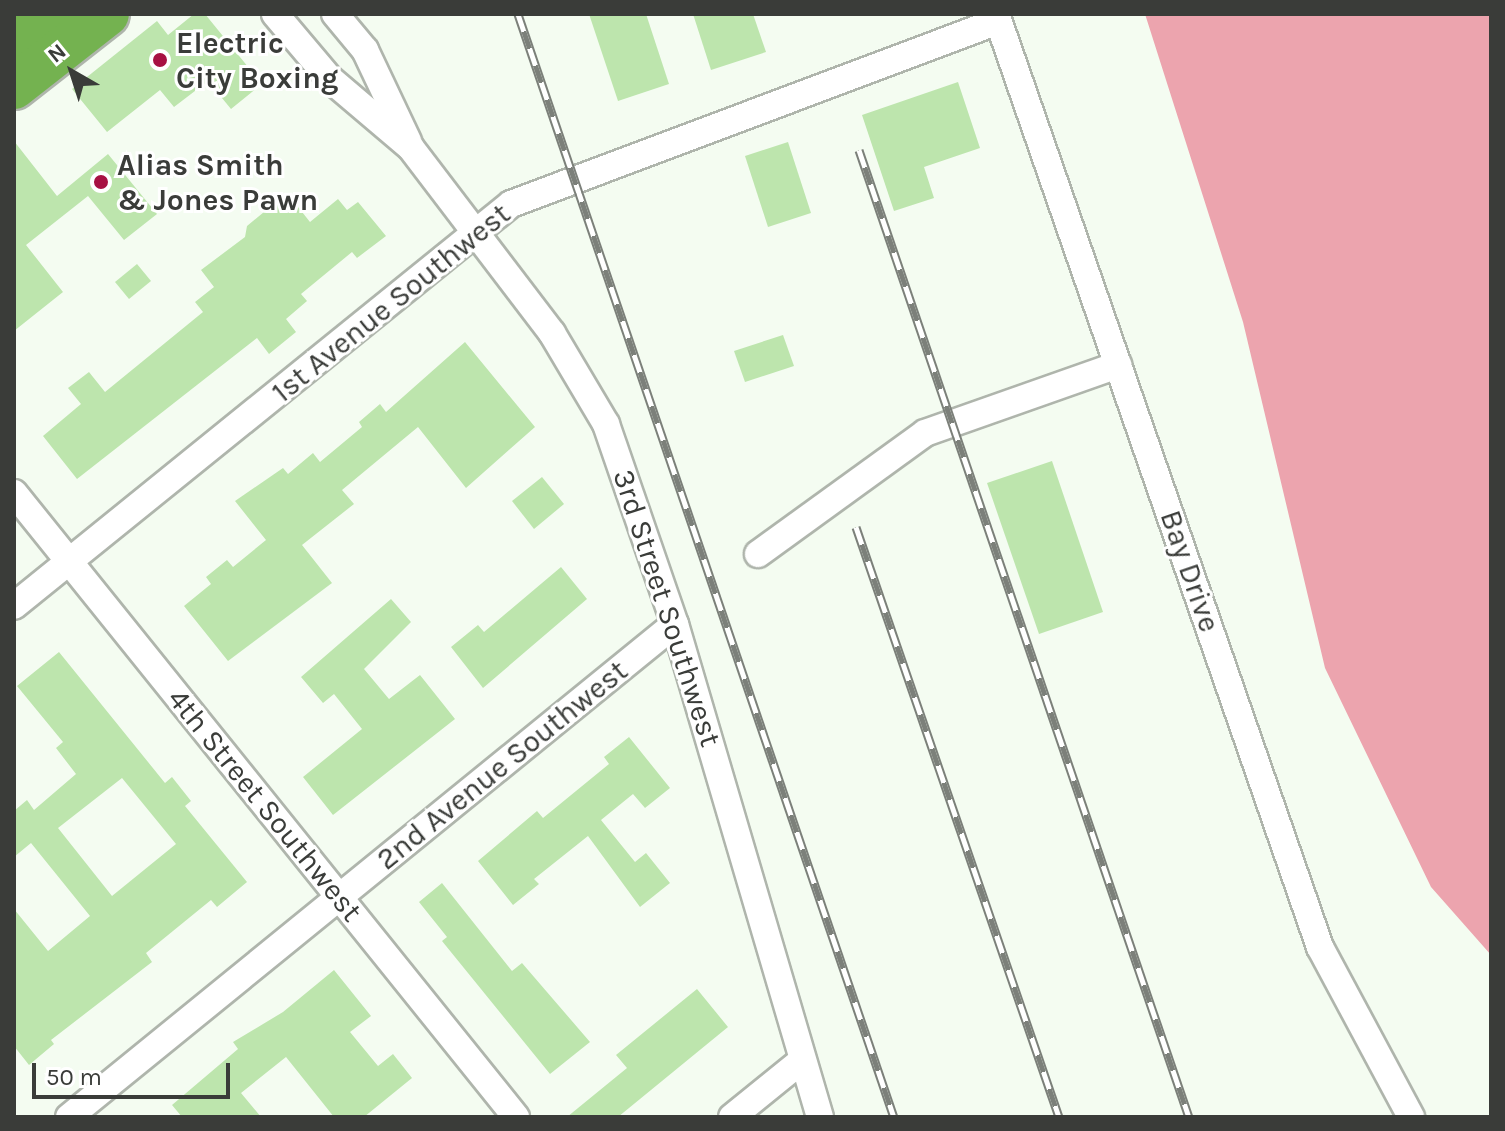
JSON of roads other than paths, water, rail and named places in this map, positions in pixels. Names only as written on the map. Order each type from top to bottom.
[{"type":"highway","points":[[14,41],[48,14]]},
{"type":"highway","points":[[14,87],[107,14]]},
{"type":"street","name":"3rd Street Southwest","points":[[275,14],[330,79],[411,148],[552,333],[606,424],[675,624],[800,1062],[820,1117]]},
{"type":"street","name":"3rd Street Southwest","points":[[335,14],[365,50],[411,148]]},
{"type":"street","name":"1st Avenue Southwest","points":[[14,606],[511,204],[997,18]]},
{"type":"street","name":"Bay Drive","points":[[997,18],[1320,947],[1411,1117]]},
{"type":"street","points":[[758,554],[925,433],[1118,365]]},
{"type":"street","name":"4th Street Southwest","points":[[14,493],[516,1117]]},
{"type":"street","name":"2nd Avenue Southwest","points":[[69,1117],[675,624]]},
{"type":"street","points":[[732,1117],[800,1062]]},
{"type":"railway","points":[[518,14],[894,1117]]},
{"type":"railway","points":[[859,150],[1189,1117]]},
{"type":"railway","points":[[856,527],[1059,1117]]},
{"type":"place","name":"Electric City Boxing","points":[[160,60]]},
{"type":"place","name":"Alias Smith & Jones Pawn","points":[[101,182]]}]
